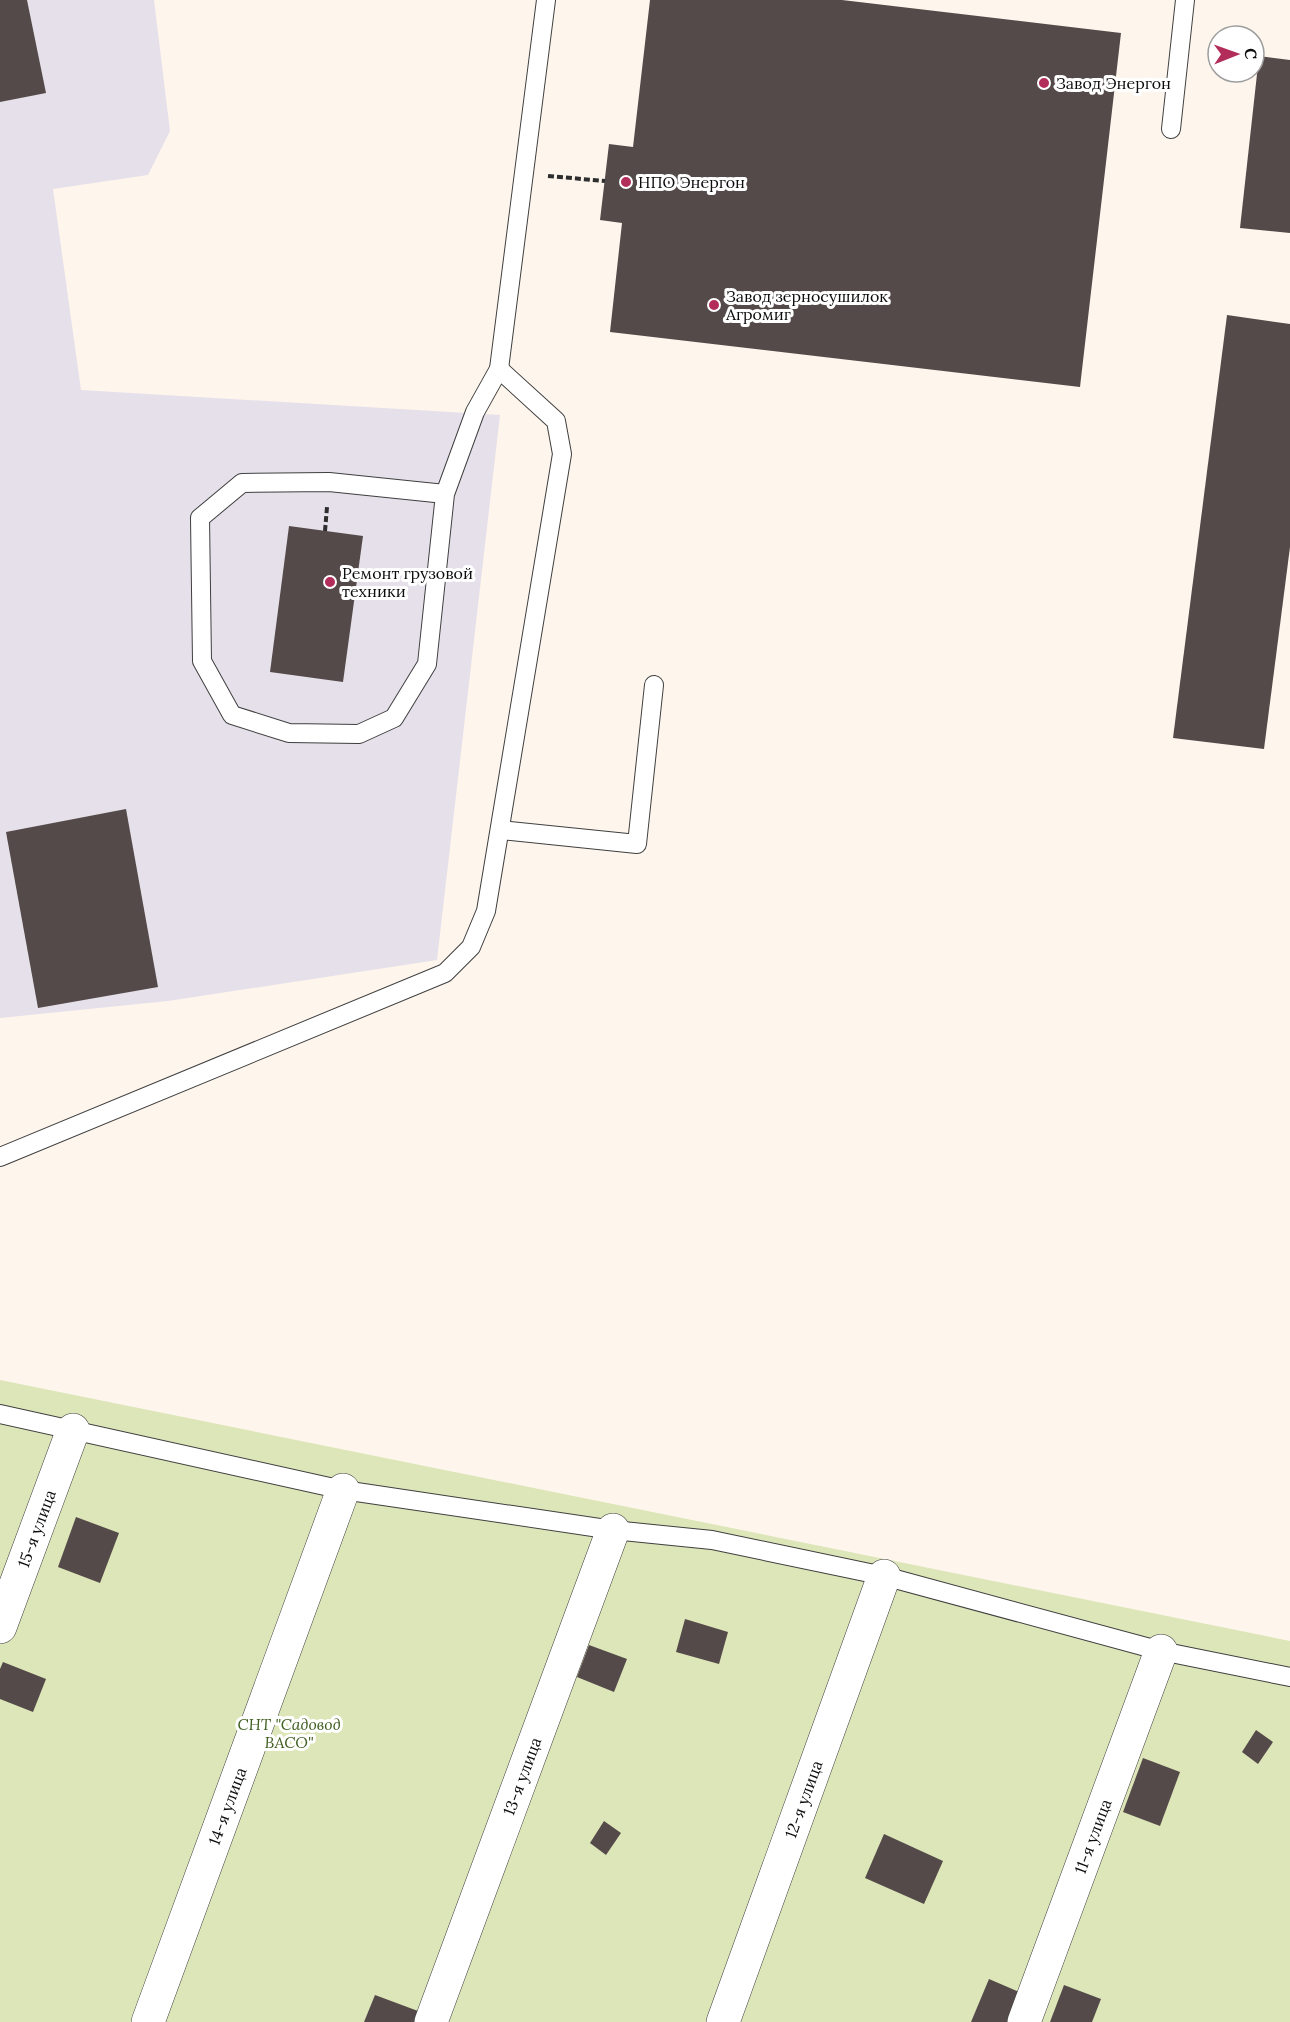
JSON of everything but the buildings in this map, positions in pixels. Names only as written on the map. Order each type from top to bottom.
[{"type":"street","name":"15-я улица","points":[[0,1627],[73,1430]]},
{"type":"street","name":"14-я улица","points":[[148,2022],[343,1490]]},
{"type":"street","name":"13-я улица","points":[[431,2022],[613,1530]]},
{"type":"street","name":"12-я улица","points":[[723,2022],[884,1576]]},
{"type":"street","name":"11-я улица","points":[[1024,2022],[1161,1651]]},
{"type":"lane","points":[[445,494],[329,482],[242,483],[200,518],[202,661],[232,715],[289,733],[359,734],[394,718],[428,664],[445,494],[475,412],[499,369],[546,0]]},
{"type":"lane","points":[[1172,129],[1185,0]]},
{"type":"lane","points":[[0,1158],[445,973],[471,947],[486,911],[562,454],[556,422],[499,369]]},
{"type":"lane","points":[[500,830],[636,844],[654,685]]},
{"type":"lane","points":[[0,1414],[343,1490],[613,1530],[712,1540],[884,1576],[1161,1651],[1290,1677]]},
{"type":"path","points":[[523,174],[605,181]]},
{"type":"shaded area","points":[[0,0],[154,0],[170,131],[148,175],[53,189],[81,390],[500,415],[437,960],[168,1001],[0,1018]]},
{"type":"green space","name":"СНТ \"Садовод ВАСО\"","points":[[0,1380],[1290,1641],[1290,2022],[0,2022]]},
{"type":"place","name":"Завод Энергон","points":[[1044,83]]},
{"type":"place","name":"НПО Энергон","points":[[626,182]]},
{"type":"place","name":"Завод зерносушилок Агромиг","points":[[714,305]]},
{"type":"place","name":"Ремонт грузовой техники","points":[[330,582]]}]
